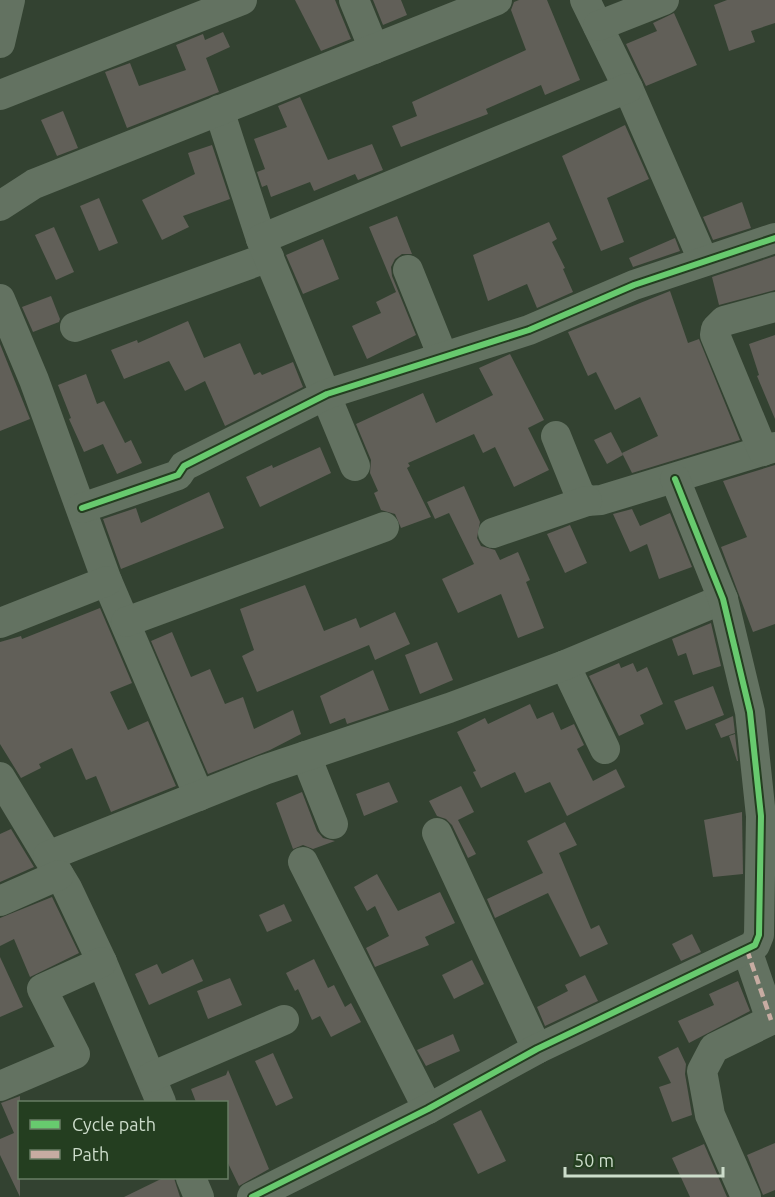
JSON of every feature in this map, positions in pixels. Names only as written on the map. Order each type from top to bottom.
[{"type":"street","points":[[0,43],[10,0]]},
{"type":"street","points":[[0,95],[242,0]]},
{"type":"street","points":[[354,0],[374,49]]},
{"type":"street","points":[[0,206],[34,184],[497,0]]},
{"type":"street","points":[[664,0],[592,13],[628,88],[703,260]]},
{"type":"street","points":[[75,327],[265,248],[628,88]]},
{"type":"street","points":[[219,110],[265,248],[355,466]]},
{"type":"street","points":[[82,508],[178,476],[184,466],[327,394],[529,330],[634,285],[703,260],[775,238]]},
{"type":"street","points":[[408,270],[443,357]]},
{"type":"street","points":[[0,299],[82,508],[107,581],[199,796]]},
{"type":"street","points":[[493,533],[587,501],[601,500],[769,449],[716,341],[716,329],[724,321],[775,307]]},
{"type":"street","points":[[556,436],[579,492],[587,501]]},
{"type":"street","points":[[675,478],[723,598],[750,712],[757,768],[761,816],[760,938],[773,1019],[714,1048],[702,1071],[710,1115],[746,1197]]},
{"type":"street","points":[[126,622],[384,527]]},
{"type":"street","points":[[0,623],[107,581]]},
{"type":"street","points":[[0,901],[53,866],[199,796],[566,665],[723,598]]},
{"type":"street","points":[[566,665],[605,749]]},
{"type":"street","points":[[306,756],[333,824]]},
{"type":"street","points":[[3,789],[53,866],[102,962],[156,1090],[284,1020]]},
{"type":"street","points":[[437,833],[537,1049]]},
{"type":"street","points":[[303,862],[428,1108]]},
{"type":"street","points":[[252,1197],[428,1108],[537,1049],[760,938]]},
{"type":"street","points":[[0,1086],[75,1054],[42,988],[102,962]]},
{"type":"street","points":[[191,1179],[199,1197]]},
{"type":"building","points":[[295,0],[335,0],[351,39],[321,51]]},
{"type":"building","points":[[373,0],[401,0],[407,15],[383,25]]},
{"type":"building","points":[[547,0],[580,80],[545,95],[541,85],[486,109],[488,114],[401,147],[392,126],[417,116],[412,102],[526,50],[511,10],[514,2]]},
{"type":"building","points":[[727,0],[775,0],[775,23],[751,31],[755,42],[729,51],[714,5]]},
{"type":"building","points":[[674,13],[697,65],[646,86],[626,44],[657,31],[653,23]]},
{"type":"building","points":[[223,32],[230,47],[206,58],[219,92],[127,128],[105,72],[130,63],[139,86],[186,70],[176,45],[203,34],[205,40]]},
{"type":"building","points":[[300,97],[328,160],[372,144],[383,170],[358,180],[355,174],[314,191],[310,182],[271,197],[267,185],[262,187],[257,172],[265,169],[254,139],[287,127],[278,106]]},
{"type":"building","points":[[63,111],[78,148],[57,156],[41,120]]},
{"type":"building","points":[[625,125],[649,179],[607,198],[624,242],[601,251],[562,156]]},
{"type":"building","points":[[212,145],[230,199],[183,216],[189,227],[162,240],[142,200],[195,174],[188,153]]},
{"type":"building","points":[[99,198],[118,243],[99,251],[80,206]]},
{"type":"building","points":[[742,202],[751,228],[713,240],[703,217]]},
{"type":"building","points":[[397,216],[412,254],[402,254],[395,259],[391,267],[392,276],[416,335],[367,359],[352,326],[381,313],[376,302],[396,292],[369,227]]},
{"type":"building","points":[[549,222],[557,239],[552,242],[565,268],[563,269],[573,292],[537,308],[527,284],[488,301],[473,255]]},
{"type":"building","points":[[54,227],[74,272],[56,280],[35,235]]},
{"type":"building","points":[[675,238],[680,251],[633,267],[629,258]]},
{"type":"building","points":[[323,239],[339,279],[303,294],[286,255]]},
{"type":"building","points":[[775,256],[775,290],[719,305],[712,277]]},
{"type":"building","points":[[670,291],[688,343],[699,339],[740,440],[632,473],[622,453],[658,436],[640,397],[615,410],[596,372],[588,376],[568,332]]},
{"type":"building","points":[[51,296],[60,319],[59,322],[33,332],[22,307]]},
{"type":"building","points":[[188,321],[204,358],[240,343],[254,375],[260,372],[262,375],[293,362],[303,387],[225,426],[205,381],[185,391],[169,361],[124,379],[111,350],[137,340],[138,343]]},
{"type":"building","points":[[775,335],[775,419],[757,376],[759,375],[749,344]]},
{"type":"building","points":[[0,344],[30,419],[0,431]]},
{"type":"building","points":[[510,354],[544,420],[528,428],[549,470],[514,487],[495,447],[483,453],[474,434],[408,463],[410,466],[407,468],[431,517],[401,528],[395,514],[381,510],[374,493],[378,491],[370,473],[371,460],[356,424],[423,393],[436,423],[493,395],[479,368]]},
{"type":"building","points":[[86,374],[97,404],[104,401],[125,443],[131,440],[142,463],[117,474],[103,444],[84,452],[69,419],[71,418],[58,385]]},
{"type":"building","points":[[611,432],[623,455],[607,464],[594,440]]},
{"type":"building","points":[[320,447],[331,473],[260,507],[246,477],[272,465],[273,468]]},
{"type":"building","points":[[775,465],[775,624],[753,632],[721,547],[747,537],[723,481]]},
{"type":"building","points":[[464,486],[480,522],[477,538],[481,546],[495,550],[500,560],[518,552],[530,580],[526,582],[544,628],[518,638],[501,594],[458,613],[442,579],[474,564],[449,513],[435,519],[427,502]]},
{"type":"building","points":[[209,492],[224,528],[121,569],[103,519],[136,508],[141,523]]},
{"type":"building","points":[[632,509],[640,526],[670,513],[692,567],[659,579],[647,544],[630,552],[613,514]]},
{"type":"building","points":[[570,525],[587,563],[565,573],[547,534]]},
{"type":"building","points":[[305,585],[324,631],[356,618],[360,628],[395,612],[410,644],[375,660],[369,645],[257,692],[242,656],[254,650],[240,609]]},
{"type":"building","points":[[100,608],[132,683],[110,692],[128,730],[148,721],[176,786],[111,812],[96,776],[86,780],[72,748],[39,764],[41,768],[21,778],[0,744],[0,642],[21,636],[22,639]]},
{"type":"building","points":[[711,623],[721,666],[693,675],[686,653],[678,656],[672,639]]},
{"type":"building","points":[[172,632],[191,677],[210,669],[225,704],[243,697],[254,729],[293,710],[301,734],[270,750],[208,774],[151,641]]},
{"type":"building","points":[[437,642],[453,680],[420,694],[405,655]]},
{"type":"building","points":[[619,663],[621,668],[633,663],[637,672],[647,667],[663,704],[640,715],[644,724],[619,736],[589,676]]},
{"type":"building","points":[[373,670],[389,710],[347,724],[345,718],[330,724],[320,696]]},
{"type":"building","points":[[713,686],[724,715],[686,730],[674,701]]},
{"type":"building","points":[[530,704],[537,719],[553,712],[561,730],[574,724],[584,745],[577,749],[593,781],[616,769],[625,787],[567,816],[550,782],[525,793],[515,772],[481,788],[473,772],[476,771],[457,732],[485,718],[488,724]]},
{"type":"building","points":[[733,716],[735,733],[721,738],[715,724]]},
{"type":"building","points":[[735,734],[738,761],[729,736]]},
{"type":"building","points":[[389,782],[398,802],[364,816],[356,794]]},
{"type":"building","points":[[461,786],[474,812],[458,820],[476,854],[468,858],[452,825],[446,819],[437,816],[429,801]]},
{"type":"building","points":[[302,792],[317,831],[323,838],[335,841],[313,849],[303,845],[293,849],[276,803]]},
{"type":"building","points":[[742,812],[743,874],[713,877],[704,820]]},
{"type":"building","points":[[565,822],[577,845],[559,853],[591,929],[599,925],[608,944],[580,957],[548,893],[495,918],[487,899],[543,873],[527,841]]},
{"type":"building","points":[[11,829],[34,867],[0,882],[0,834]]},
{"type":"building","points":[[377,874],[398,911],[440,892],[455,923],[425,937],[429,945],[375,967],[366,948],[389,936],[375,906],[367,911],[354,887]]},
{"type":"building","points":[[52,897],[79,953],[30,977],[14,939],[0,946],[0,918]]},
{"type":"building","points":[[284,904],[292,921],[267,932],[259,915]]},
{"type":"building","points":[[692,934],[701,952],[681,961],[672,944]]},
{"type":"building","points":[[0,957],[23,1007],[0,1017]]},
{"type":"building","points":[[193,959],[203,981],[149,1005],[135,974],[157,964],[162,974]]},
{"type":"building","points":[[314,959],[328,988],[334,985],[345,1007],[351,1003],[361,1022],[331,1037],[320,1016],[312,1020],[298,989],[295,991],[286,973]]},
{"type":"building","points":[[472,960],[484,984],[454,999],[442,975]]},
{"type":"building","points":[[585,975],[598,1001],[545,1026],[537,1007],[568,991],[565,985]]},
{"type":"building","points":[[230,978],[242,1005],[208,1019],[197,991]]},
{"type":"building","points":[[738,981],[750,1011],[689,1043],[678,1021],[714,1005],[709,994]]},
{"type":"building","points":[[453,1034],[460,1051],[426,1066],[417,1050]]},
{"type":"building","points":[[678,1047],[686,1064],[685,1074],[692,1115],[672,1122],[659,1087],[671,1083],[658,1057]]},
{"type":"building","points":[[273,1053],[293,1098],[276,1106],[255,1061]]},
{"type":"building","points":[[228,1070],[269,1169],[239,1186],[228,1163],[228,1101],[196,1101],[191,1089],[226,1075]]},
{"type":"building","points":[[20,1096],[20,1101],[18,1101],[18,1179],[20,1179],[20,1197],[0,1155],[0,1139],[14,1133],[1,1103]]},
{"type":"building","points":[[481,1110],[506,1161],[478,1174],[453,1124]]},
{"type":"building","points":[[775,1143],[775,1190],[763,1195],[747,1155]]},
{"type":"building","points":[[704,1144],[727,1197],[690,1197],[672,1158]]},
{"type":"building","points":[[161,1179],[174,1179],[180,1197],[124,1197]]},
{"type":"marked path","points":[[747,950],[771,1020]]},
{"type":"cycle path","points":[[82,508],[178,475],[184,466],[327,394],[529,330],[634,285],[775,238]]},
{"type":"cycle path","points":[[252,1197],[428,1109],[537,1049],[755,945],[759,935],[761,816],[750,712],[723,599],[675,479]]}]
